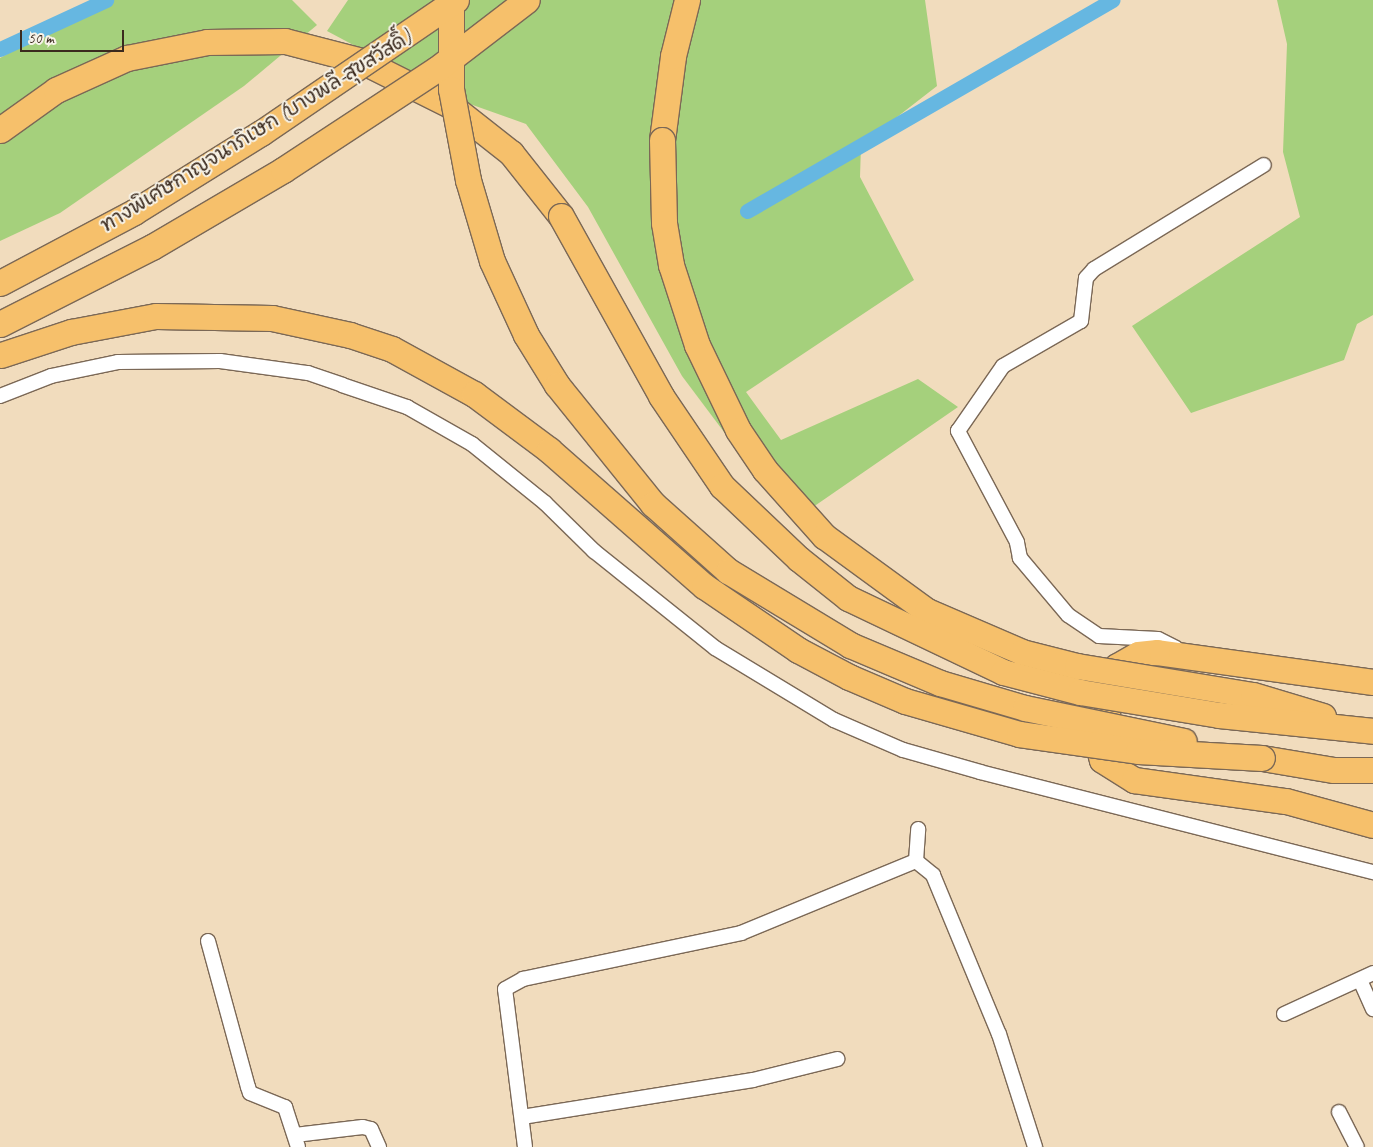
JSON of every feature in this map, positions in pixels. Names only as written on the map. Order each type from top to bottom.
[{"type":"highway","points":[[451,0],[451,89],[468,180],[492,261],[526,335],[557,385],[653,504],[728,571],[850,645],[930,679],[1025,708],[1262,758],[1334,770],[1373,770]]},
{"type":"highway","name":"ทางพิเศษกาญจนาภิเษก (บางพลี-สุขสวัสดิ์)","points":[[0,283],[150,202],[261,133],[456,0]]},
{"type":"highway","name":"ทางพิเศษกาญจนาภิเษก (บางพลี-สุขสวัสดิ์)","points":[[0,324],[152,247],[283,170],[436,68],[527,0]]},
{"type":"highway","points":[[687,0],[672,56],[662,140],[664,223],[671,265],[697,346],[716,390],[738,430],[795,506],[857,564],[926,611],[970,633],[1077,666],[1252,696],[1371,731]]},
{"type":"highway","points":[[0,130],[88,73],[127,58],[207,42],[285,41],[323,48],[396,75],[483,128],[539,184],[661,396],[722,486],[799,559],[848,598],[1003,672],[1080,692],[1219,715],[1371,731]]},
{"type":"highway","points":[[0,355],[71,332],[156,316],[272,318],[350,335],[392,349],[474,394],[550,450],[704,586],[798,650],[849,677],[905,701],[1019,734],[1138,751],[1262,758]]},
{"type":"highway","points":[[1373,682],[1191,656],[1138,654],[1117,666],[1099,749],[1102,760],[1134,780],[1261,797],[1331,812],[1373,825]]},
{"type":"highway","points":[[1334,770],[1373,786]]},
{"type":"street","points":[[1191,656],[1158,639],[1099,636],[1068,615],[1020,558],[1015,538],[958,431],[1003,366],[1081,320],[1086,278],[1094,269],[1264,165]]},
{"type":"street","points":[[0,396],[51,376],[118,362],[220,361],[308,373],[388,401],[487,455],[594,551],[715,648],[834,720],[903,750],[980,772],[1373,872]]},
{"type":"street","points":[[916,861],[918,829]]},
{"type":"street","points":[[524,1147],[522,1117],[503,997],[512,984],[741,933],[916,861]]},
{"type":"street","points":[[916,861],[927,867],[936,884],[999,1034],[1036,1147]]},
{"type":"street","points":[[208,941],[248,1087],[260,1097],[281,1102],[297,1141],[363,1127],[371,1129],[379,1147]]},
{"type":"street","points":[[1284,1014],[1373,973]]},
{"type":"street","points":[[1360,980],[1373,1009]]},
{"type":"street","points":[[522,1117],[753,1080],[838,1059]]},
{"type":"street","points":[[1339,1112],[1357,1147]]},
{"type":"green space","points":[[110,0],[292,0],[317,25],[244,86],[60,213],[0,241],[0,58]]},
{"type":"green space","points":[[348,0],[925,0],[937,86],[861,145],[860,177],[914,280],[746,392],[781,440],[918,379],[958,407],[803,514],[724,432],[682,376],[588,207],[526,124],[453,98],[327,31]]},
{"type":"green space","points":[[1277,0],[1373,0],[1373,315],[1357,324],[1344,360],[1191,413],[1132,326],[1300,217],[1283,152],[1287,44]]},
{"type":"waterway","points":[[0,49],[106,0]]},
{"type":"waterway","points":[[747,211],[1113,0]]}]
